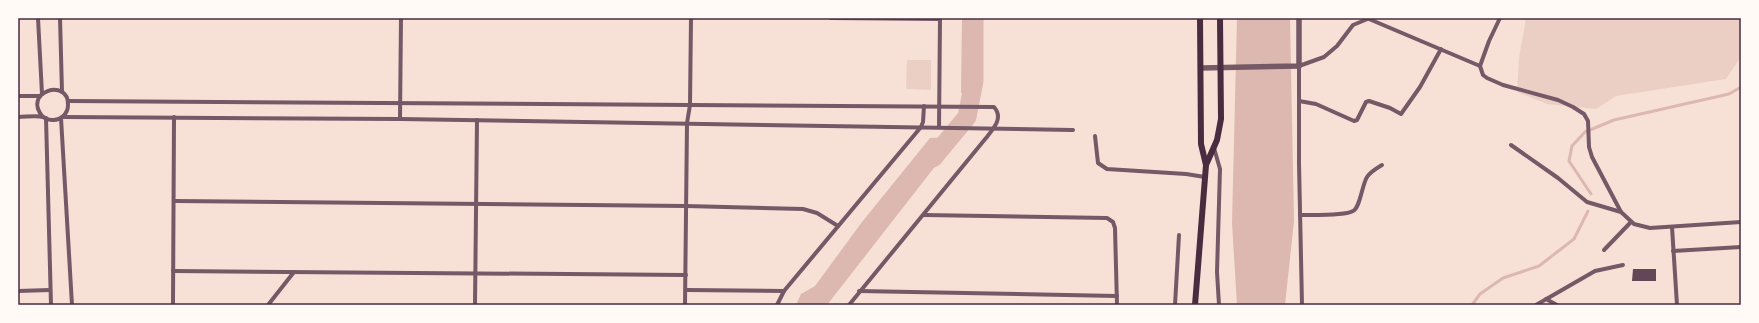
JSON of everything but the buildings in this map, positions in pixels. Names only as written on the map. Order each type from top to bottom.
[{"type":"main road","points":[[1195,305],[1206,165],[1202,144],[1202,68],[1200,18]]},
{"type":"main road","points":[[1206,165],[1214,148],[1220,129],[1221,119],[1220,18]]},
{"type":"street","points":[[38,18],[41,95],[37,104],[38,109],[44,118],[51,305]]},
{"type":"street","points":[[60,18],[62,92],[68,101],[68,110],[62,117],[72,305]]},
{"type":"street","points":[[400,119],[401,18]]},
{"type":"street","points":[[686,305],[687,123],[690,105],[691,18]]},
{"type":"street","points":[[831,18],[940,19],[939,127]]},
{"type":"street","points":[[1299,18],[1297,66],[1299,101],[1302,305]]},
{"type":"street","points":[[1202,68],[1297,66],[1324,57],[1337,46],[1352,25],[1370,18],[1480,66]]},
{"type":"street","points":[[1500,18],[1489,41],[1480,66],[1483,75],[1504,85],[1558,100],[1584,114],[1588,121],[1592,157],[1621,212],[1631,222],[1641,227],[1672,227],[1741,222]]},
{"type":"street","points":[[1299,101],[1316,104],[1354,121],[1357,120],[1366,102],[1369,101],[1390,108],[1401,114],[1420,87],[1441,49]]},
{"type":"street","points":[[18,96],[41,95],[54,89],[62,92]]},
{"type":"street","points":[[68,101],[994,107],[999,115],[993,128],[924,215],[859,291],[849,305]]},
{"type":"street","points":[[777,305],[784,291],[921,127],[923,122],[924,106]]},
{"type":"street","points":[[18,117],[44,118],[53,120],[62,117],[400,119],[1073,130]]},
{"type":"street","points":[[173,305],[174,117]]},
{"type":"street","points":[[475,305],[477,120]]},
{"type":"street","points":[[1095,136],[1098,163],[1107,169],[1186,174],[1205,177]]},
{"type":"street","points":[[1511,145],[1558,178],[1587,202],[1621,212]]},
{"type":"street","points":[[1214,148],[1220,169],[1217,272],[1219,305]]},
{"type":"street","points":[[1300,215],[1346,213],[1354,211],[1358,208],[1362,190],[1368,175],[1382,165]]},
{"type":"street","points":[[174,201],[686,206],[803,209],[817,213],[838,226]]},
{"type":"street","points":[[924,215],[1107,218],[1113,222],[1116,228],[1116,305]]},
{"type":"street","points":[[1604,250],[1631,222]]},
{"type":"street","points":[[1672,227],[1677,305]]},
{"type":"street","points":[[1175,305],[1179,235]]},
{"type":"street","points":[[1673,251],[1741,247]]},
{"type":"street","points":[[1536,305],[1595,271],[1623,265]]},
{"type":"street","points":[[173,271],[686,275]]},
{"type":"street","points":[[268,305],[294,272]]},
{"type":"street","points":[[18,291],[50,290]]},
{"type":"street","points":[[686,290],[784,291]]},
{"type":"street","points":[[859,291],[1117,296]]},
{"type":"street","points":[[1546,299],[1557,305]]},
{"type":"shaded area","points":[[962,18],[978,18],[977,93],[961,93]]},
{"type":"shaded area","points":[[1237,18],[1290,18],[1294,221],[1285,305],[1237,305],[1232,223]]},
{"type":"shaded area","points":[[1526,18],[1741,18],[1741,57],[1726,79],[1616,96],[1596,109],[1547,104],[1517,92],[1519,58]]},
{"type":"shaded area","points":[[907,60],[931,60],[931,90],[906,89]]},
{"type":"shaded area","points":[[958,137],[827,305],[796,305],[801,294],[815,286],[862,222],[930,138]]},
{"type":"waterway","points":[[933,158],[967,117],[974,81],[974,18]]},
{"type":"waterway","points":[[1591,194],[1569,161],[1572,146],[1585,132],[1614,120],[1729,94],[1741,87]]},
{"type":"waterway","points":[[1472,305],[1480,294],[1503,278],[1539,266],[1574,239],[1588,211]]}]
